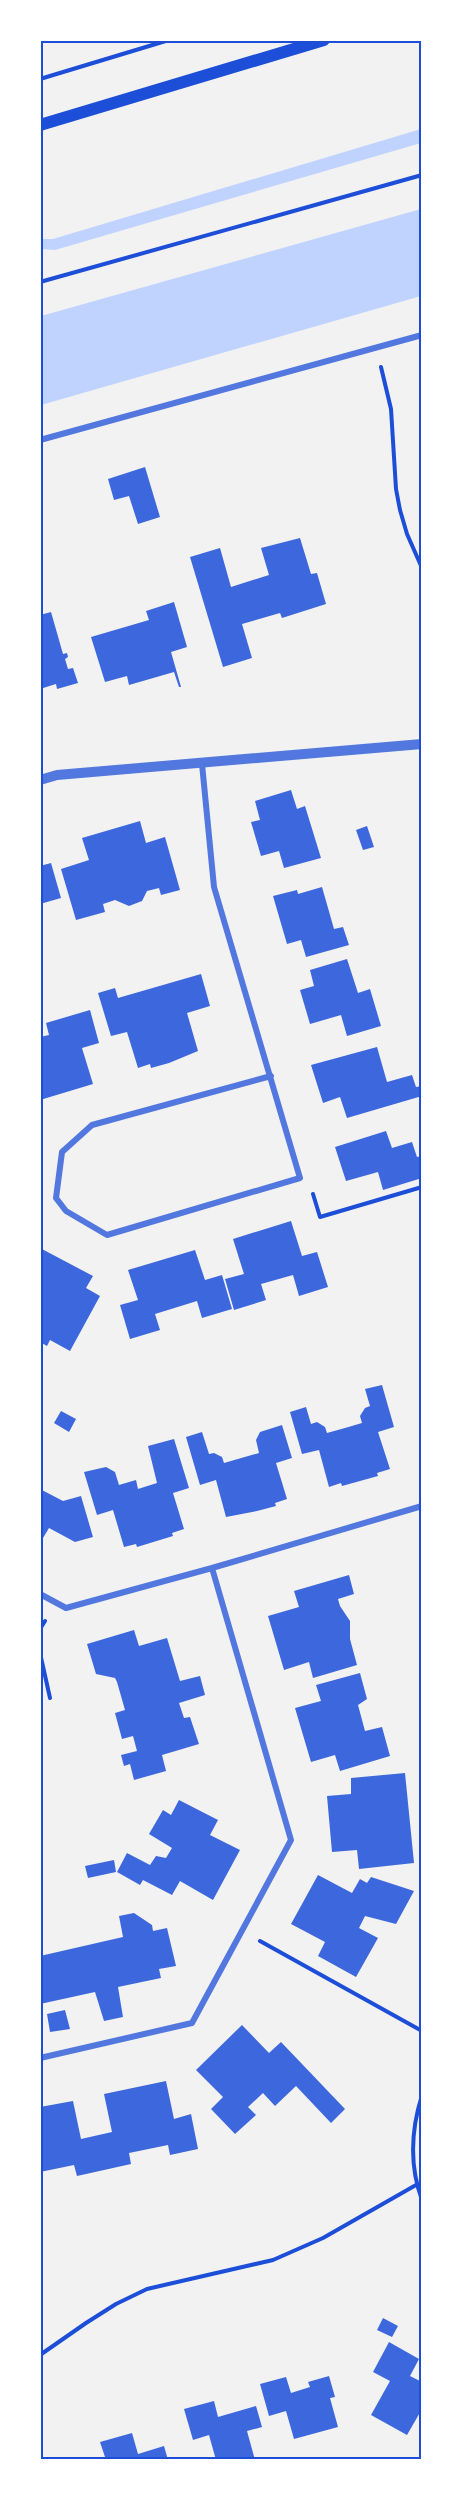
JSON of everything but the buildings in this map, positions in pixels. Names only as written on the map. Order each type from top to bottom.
[{"type":"main road","points":[[40,125],[324,41]]},
{"type":"street","points":[[40,440],[422,335]]},
{"type":"street","points":[[40,780],[57,775],[422,744]]},
{"type":"street","points":[[202,764],[214,887],[271,1076],[300,1178],[106,1234],[66,1211],[56,1198],[62,1152],[92,1125],[271,1076]]},
{"type":"street","points":[[40,1594],[66,1608],[422,1506]]},
{"type":"street","points":[[40,2058],[192,2023],[291,1840],[212,1568]]},
{"type":"path","points":[[40,79],[169,40]]},
{"type":"path","points":[[40,282],[422,175]]},
{"type":"path","points":[[376,348],[391,409],[396,489],[400,510],[406,534],[422,568]]},
{"type":"path","points":[[300,1178],[310,1185],[320,1217],[422,1187]]},
{"type":"path","points":[[40,1653],[50,1698]]},
{"type":"path","points":[[242,1931],[422,2031]]},
{"type":"path","points":[[422,2095],[415,2123],[412,2152],[416,2185],[422,2199]]},
{"type":"path","points":[[40,2355],[86,2323],[147,2289],[273,2260],[323,2238],[416,2185]]},
{"type":"water","points":[[421,129],[421,143],[55,250],[41,249],[41,239],[53,239]]},
{"type":"water","points":[[421,209],[421,296],[41,405],[41,316]]}]
